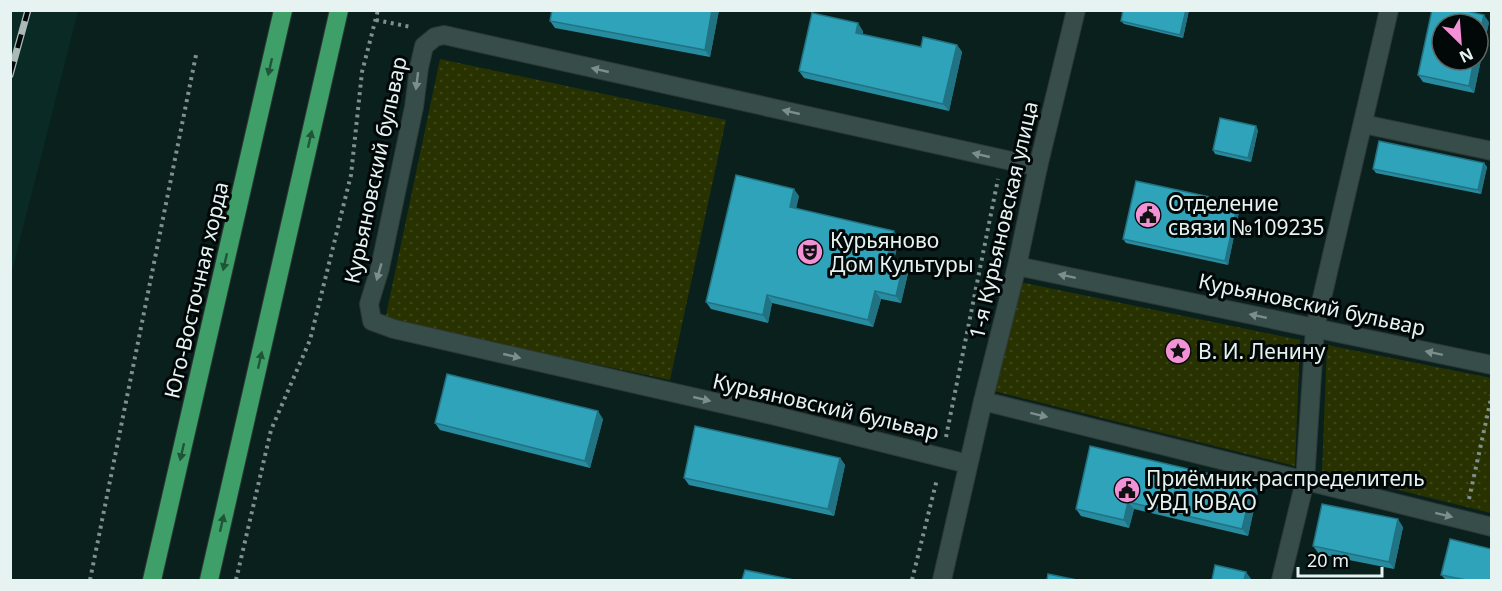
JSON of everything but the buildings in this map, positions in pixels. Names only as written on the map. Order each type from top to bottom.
[{"type":"main road","name":"Юго-Восточная хорда","points":[[152,580],[283,10]]},
{"type":"main road","points":[[209,580],[339,10]]},
{"type":"street","name":"1-я Курьяновская улица","points":[[942,580],[1076,10]]},
{"type":"street","points":[[1281,580],[1305,481],[1315,328],[1389,10]]},
{"type":"street","name":"Курьяновский бульвар","points":[[968,464],[776,416],[394,329],[372,321],[369,303],[380,268],[414,107],[424,46],[435,37],[444,35],[1038,167]]},
{"type":"street","points":[[1363,124],[1491,151]]},
{"type":"street","name":"Курьяновский бульвар","points":[[1017,266],[1491,365]]},
{"type":"street","points":[[983,401],[1491,527]]},
{"type":"path","points":[[236,580],[270,430],[310,340],[324,285],[351,176],[362,72],[378,10]]},
{"type":"path","points":[[90,580],[196,55]]},
{"type":"path","points":[[912,580],[942,457],[1002,159]]},
{"type":"path","points":[[1465,520],[1491,394]]},
{"type":"shaded area","points":[[10,11],[78,11],[11,275]]},
{"type":"green space","points":[[440,59],[726,120],[670,380],[385,320]]},
{"type":"green space","points":[[1020,282],[1300,340],[1295,466],[994,391]]},
{"type":"green space","points":[[1327,345],[1491,378],[1491,513],[1322,471]]},
{"type":"railway","points":[[10,75],[28,10]]},
{"type":"place","name":"Отделение связи №109235","points":[[1148,215]]},
{"type":"place","name":"Курьяново Дом Культуры","points":[[810,252]]},
{"type":"place","name":"В. И. Ленину","points":[[1178,351]]},
{"type":"place","name":"Приёмник-распределитель УВД ЮВАО","points":[[1127,490]]}]
